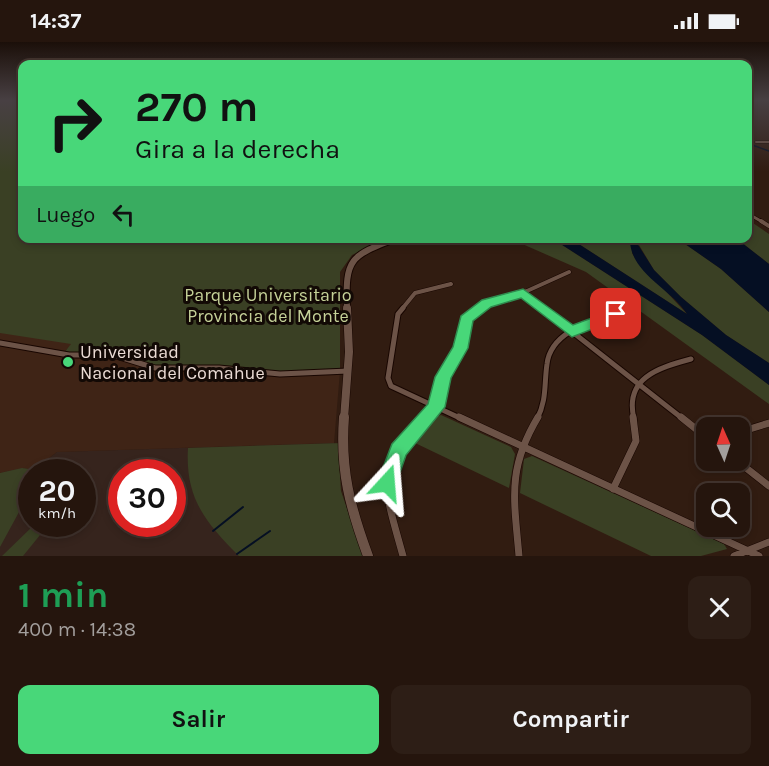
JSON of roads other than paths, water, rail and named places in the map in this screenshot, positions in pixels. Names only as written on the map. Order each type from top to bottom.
[{"type":"street","points":[[756,142],[769,142]]},
{"type":"street","points":[[752,216],[769,226]]},
{"type":"street","points":[[368,556],[354,519],[343,473],[342,448],[348,371],[347,269],[362,253],[385,243]]},
{"type":"street","points":[[403,556],[386,493],[389,472],[399,450],[436,407],[443,377],[461,348],[464,326],[469,315],[486,303],[523,293],[552,277],[569,272]]},
{"type":"street","points":[[452,284],[415,293],[398,314],[388,378],[391,386],[759,556]]},
{"type":"street","points":[[523,293],[696,429]]},
{"type":"street","points":[[519,556],[513,495],[521,446],[542,410],[548,356],[559,341],[572,331],[602,318],[629,312]]},
{"type":"street","points":[[0,343],[63,354],[112,355],[163,368],[219,368],[280,374],[348,371]]},
{"type":"street","points":[[613,489],[636,441],[637,434],[631,399],[638,383],[669,365],[691,359]]},
{"type":"street","points":[[750,429],[769,423]]},
{"type":"street","points":[[750,471],[769,486]]},
{"type":"street","points":[[734,556],[769,542]]},
{"type":"water","points":[[559,243],[577,243],[687,314],[637,263],[630,243],[637,243],[654,270],[681,297],[726,335],[769,363],[769,385],[702,335]]},
{"type":"water","points":[[684,243],[742,243],[769,264],[769,312],[721,269]]},
{"type":"waterway","points":[[752,145],[769,151]]},
{"type":"waterway","points":[[213,531],[243,507]]},
{"type":"waterway","points":[[237,554],[270,531]]},
{"type":"place","name":"Universidad Nacional del Comahue","points":[[68,362]]},
{"type":"park label","name":"Parque Universitario Provincia del Monte","points":[[268,305]]}]
